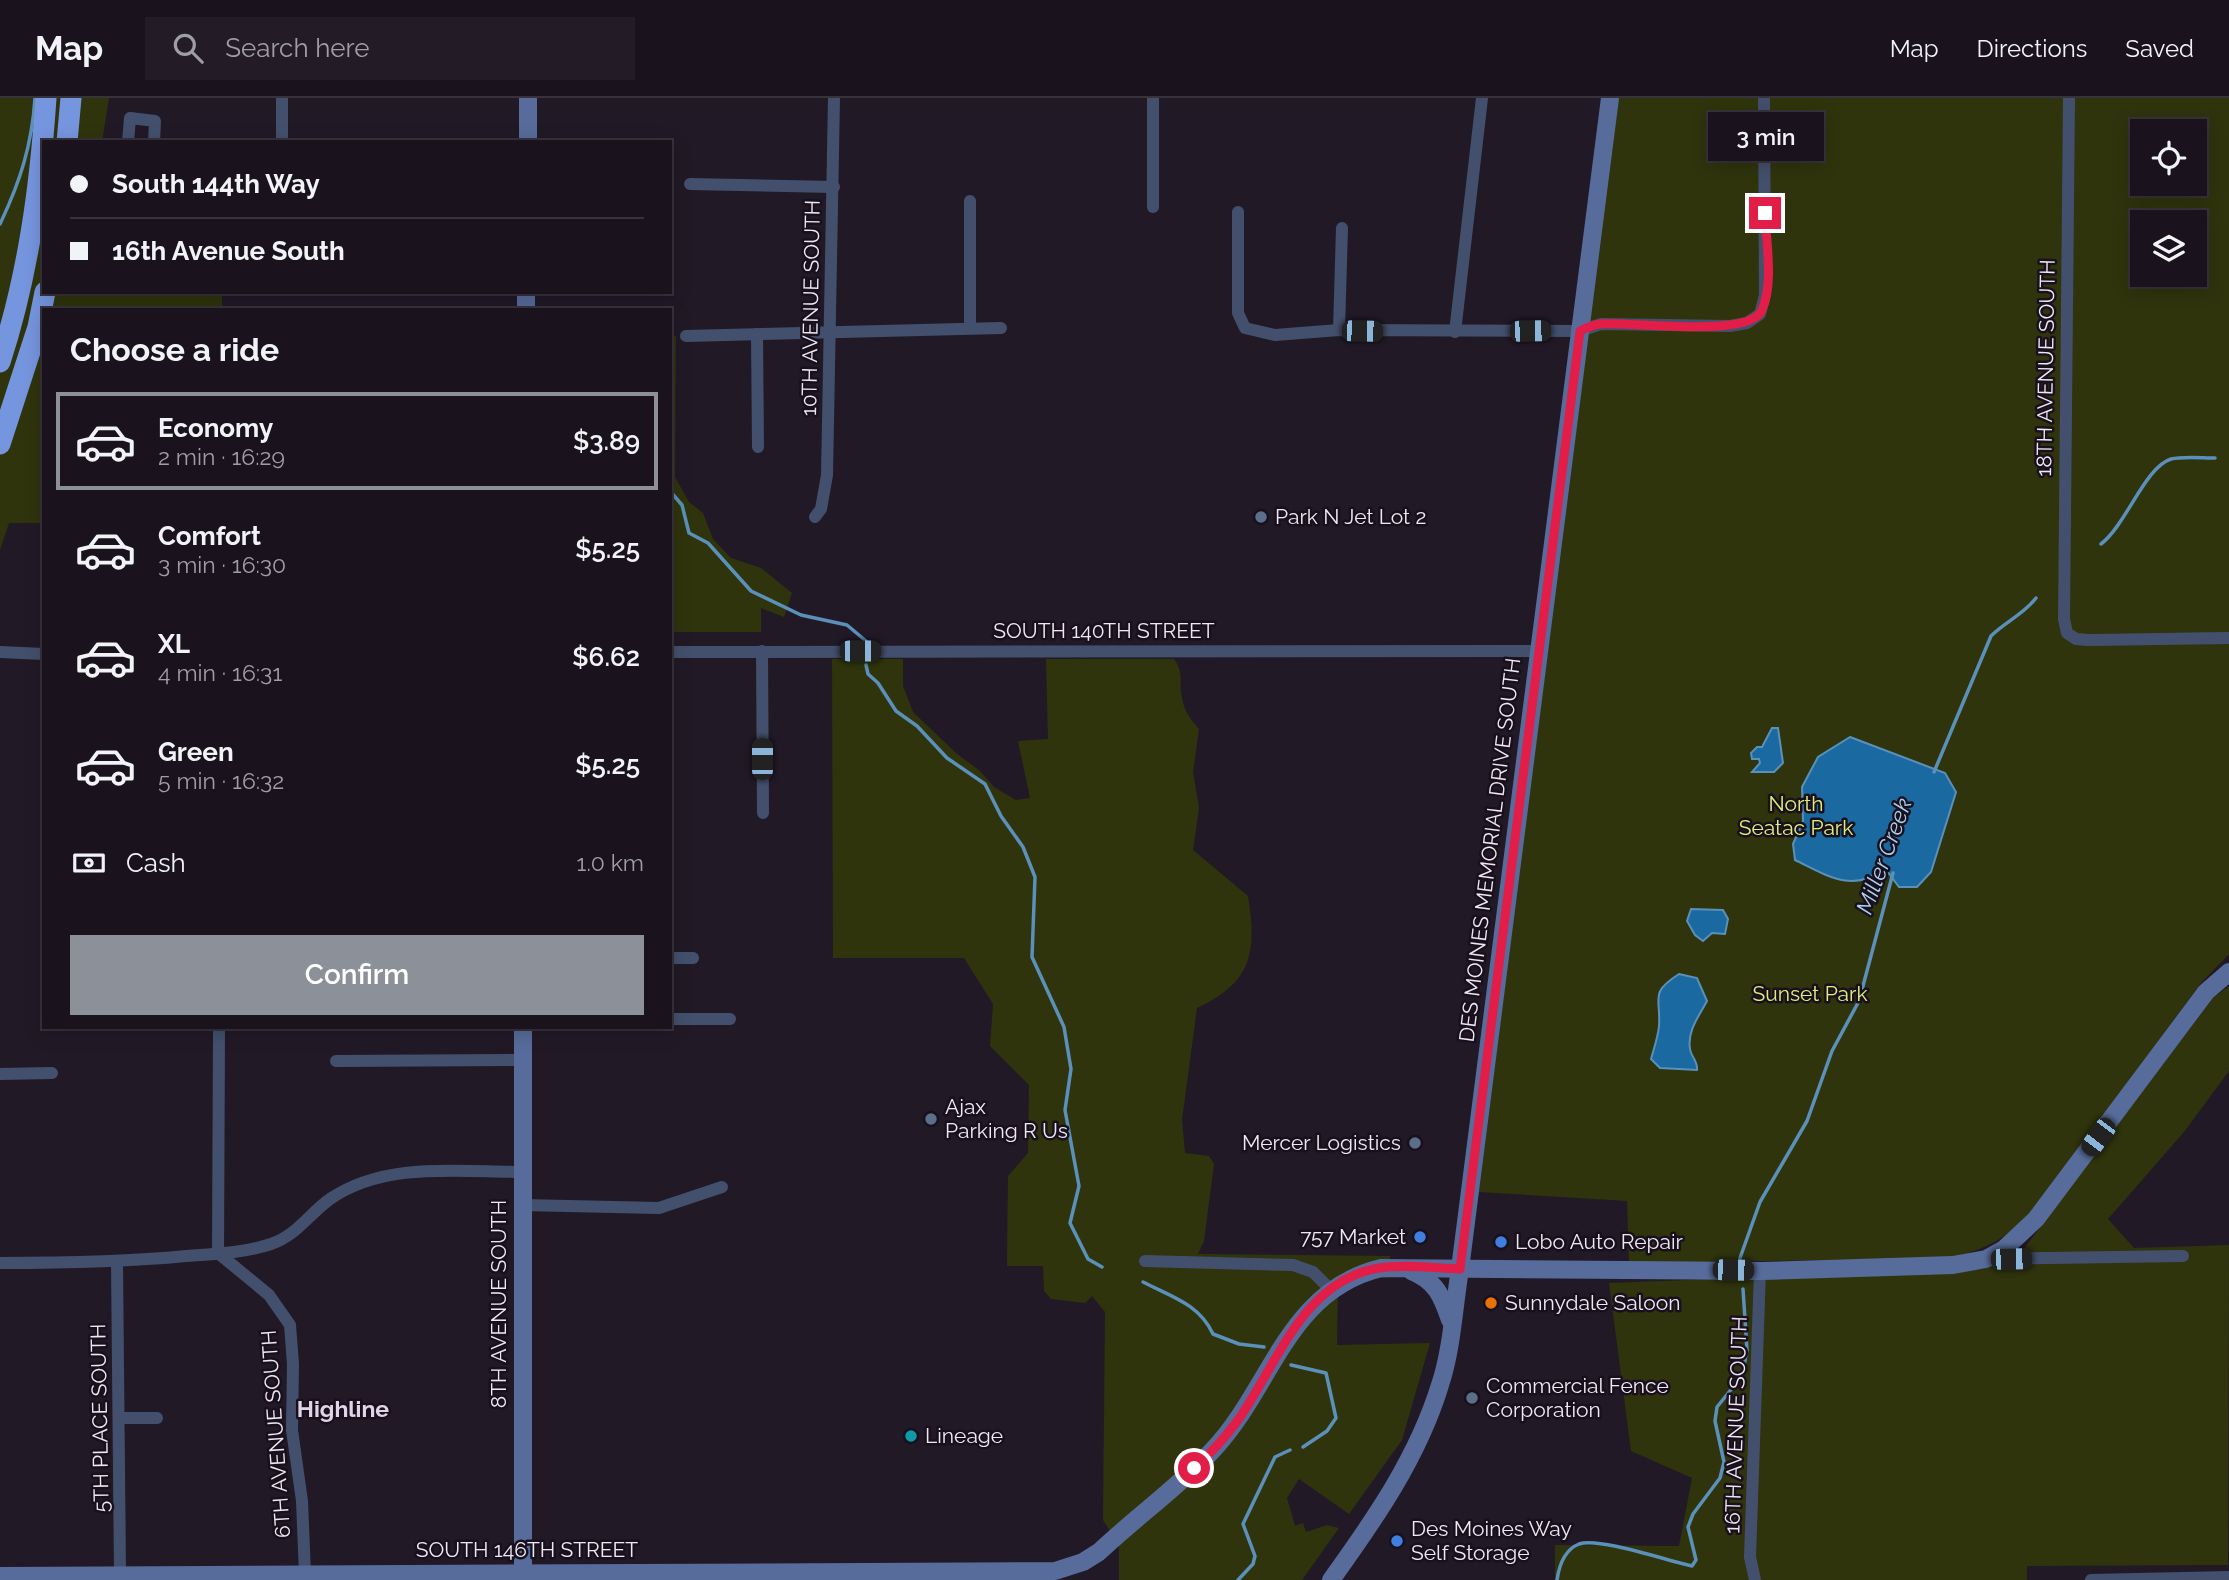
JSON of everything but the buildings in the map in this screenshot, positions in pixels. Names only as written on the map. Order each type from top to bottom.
[{"type":"highway","points":[[44,140],[46,98]]},
{"type":"highway","points":[[67,140],[71,98]]},
{"type":"highway","points":[[0,362],[15,317],[42,165]]},
{"type":"highway","points":[[0,443],[38,327],[44,294]]},
{"type":"street","points":[[282,98],[282,140]]},
{"type":"street","points":[[528,98],[528,140]]},
{"type":"street","name":"10TH AVENUE SOUTH","points":[[815,517],[821,509],[827,475],[828,342],[832,330],[834,98]]},
{"type":"street","points":[[1153,98],[1153,207]]},
{"type":"street","points":[[1455,332],[1482,98]]},
{"type":"street","name":"DES MOINES MEMORIAL DRIVE SOUTH","points":[[1331,1580],[1382,1508],[1424,1431],[1441,1382],[1460,1269],[1610,98]]},
{"type":"street","points":[[1238,212],[1238,313],[1245,328],[1275,335],[1339,330],[1580,331],[1601,324],[1738,325],[1753,320],[1762,310],[1766,282],[1763,98]]},
{"type":"street","name":"18TH AVENUE SOUTH","points":[[2069,98],[2064,619],[2072,637],[2088,640],[2229,638]]},
{"type":"street","points":[[128,140],[130,118],[155,121],[154,140]]},
{"type":"street","points":[[690,184],[834,187]]},
{"type":"street","points":[[970,201],[970,328]]},
{"type":"street","points":[[1339,330],[1342,228]]},
{"type":"street","points":[[686,336],[832,330],[1001,328]]},
{"type":"street","points":[[757,334],[758,447]]},
{"type":"street","name":"SOUTH 140TH STREET","points":[[672,652],[1538,651]]},
{"type":"street","points":[[0,652],[42,654]]},
{"type":"street","points":[[762,652],[763,813]]},
{"type":"street","points":[[672,958],[693,958]]},
{"type":"street","points":[[1986,1259],[2004,1249],[2036,1219],[2206,992],[2229,972]]},
{"type":"street","points":[[672,1019],[730,1019]]},
{"type":"street","points":[[218,1253],[219,1029]]},
{"type":"street","name":"8TH AVENUE SOUTH","points":[[523,1029],[523,1576]]},
{"type":"street","points":[[336,1061],[522,1060]]},
{"type":"street","points":[[0,1074],[52,1073]]},
{"type":"street","points":[[0,1263],[117,1262],[218,1253],[274,1243],[293,1233],[330,1199],[367,1181],[390,1175],[522,1172]]},
{"type":"street","points":[[522,1205],[659,1208],[722,1187]]},
{"type":"street","name":"6TH AVENUE SOUTH","points":[[218,1253],[270,1296],[290,1325],[293,1364],[292,1430],[302,1501],[305,1574]]},
{"type":"street","points":[[1145,1261],[1293,1265],[1313,1272],[1329,1289],[1363,1272],[1381,1268],[1760,1271],[1953,1265],[1986,1259],[2183,1256]]},
{"type":"street","name":"5TH PLACE SOUTH","points":[[117,1262],[120,1574]]},
{"type":"street","points":[[1405,1268],[1433,1282],[1443,1299],[1451,1323]]},
{"type":"street","name":"16TH AVENUE SOUTH","points":[[1757,1578],[1750,1557],[1760,1271]]},
{"type":"street","name":"SOUTH 146TH STREET","points":[[0,1576],[523,1576],[1055,1571],[1083,1562],[1099,1552],[1211,1453],[1239,1418],[1300,1320],[1329,1289]]},
{"type":"street","points":[[119,1418],[157,1418]]},
{"type":"street","points":[[2091,1580],[2229,1577]]},
{"type":"green space","points":[[0,98],[109,98],[102,140],[42,140],[42,294],[222,294],[222,308],[42,308],[42,523],[9,523],[0,550]]},
{"type":"green space","name":"North Seatac Park","points":[[1615,98],[2229,98],[2229,633],[2089,634],[2081,640],[2229,642],[2229,954],[2201,983],[2032,1211],[2005,1236],[1985,1247],[1950,1258],[1629,1263],[1627,1201],[1479,1192]]},
{"type":"green space","points":[[672,336],[676,336],[675,477],[689,502],[703,513],[713,539],[731,558],[761,568],[792,593],[784,617],[761,608],[761,632],[672,632]]},
{"type":"green space","points":[[832,659],[903,659],[903,686],[913,712],[957,754],[979,770],[994,787],[1016,800],[1030,798],[1018,741],[1048,739],[1046,659],[1174,659],[1177,664],[1184,707],[1199,729],[1193,772],[1199,808],[1193,850],[1248,896],[1252,934],[1246,964],[1240,976],[1229,988],[1197,1008],[1182,1120],[1185,1153],[1209,1156],[1214,1164],[1204,1241],[1198,1254],[1390,1256],[1390,1277],[1338,1283],[1337,1345],[1430,1343],[1402,1440],[1349,1514],[1299,1479],[1287,1498],[1295,1526],[1303,1523],[1306,1532],[1327,1525],[1339,1528],[1302,1580],[1119,1580],[1119,1545],[1103,1520],[1105,1312],[1092,1296],[1085,1303],[1051,1299],[1044,1291],[1043,1266],[1007,1266],[1008,1176],[1028,1153],[1029,1085],[990,1046],[993,1004],[964,958],[833,958]]},
{"type":"green space","points":[[2229,986],[2229,1071],[2184,1132],[2108,1219],[2134,1248],[2229,1245],[2228,1565],[2027,1566],[2027,1580],[1555,1580],[1555,1545],[1679,1546],[1692,1478],[1631,1451],[1609,1283],[1984,1269],[2023,1250],[2213,998]]},
{"type":"water","points":[[1772,728],[1778,728],[1783,763],[1774,772],[1752,772],[1760,763],[1759,759],[1752,759],[1751,753],[1757,747],[1762,747]]},
{"type":"water","points":[[1850,737],[1945,773],[1956,792],[1931,872],[1917,887],[1899,887],[1884,867],[1862,880],[1851,881],[1829,876],[1795,860],[1793,844],[1803,821],[1802,787],[1818,757]]},
{"type":"water","points":[[1691,909],[1723,910],[1728,919],[1725,934],[1712,933],[1703,941],[1695,935],[1687,921]]},
{"type":"water","points":[[1679,974],[1697,978],[1707,1001],[1690,1036],[1690,1049],[1697,1070],[1660,1068],[1651,1059],[1658,1030],[1658,997],[1664,986]]},
{"type":"waterway","points":[[0,224],[24,163],[35,98]]},
{"type":"waterway","name":"Miller Creek","points":[[2101,544],[2119,524],[2144,484],[2162,464],[2176,458],[2215,458]]},
{"type":"waterway","points":[[672,493],[682,505],[689,533],[708,543],[751,591],[801,615],[847,625],[866,641]]},
{"type":"waterway","name":"Miller Creek","points":[[1934,772],[1991,636],[2036,598]]},
{"type":"waterway","points":[[866,665],[868,674],[878,683],[896,711],[917,726],[947,758],[985,784],[1001,816],[1023,847],[1035,877],[1032,957],[1064,1027],[1071,1069],[1065,1110],[1079,1186],[1070,1223],[1088,1259],[1102,1267]]},
{"type":"waterway","name":"Miller Creek","points":[[1740,1258],[1760,1202],[1807,1121],[1832,1051],[1859,1001],[1893,873]]},
{"type":"waterway","points":[[1143,1282],[1192,1308],[1213,1334],[1239,1344],[1264,1347]]},
{"type":"waterway","name":"Miller Creek","points":[[1557,1580],[1566,1554],[1579,1544],[1602,1544],[1692,1566],[1696,1560],[1688,1527],[1693,1514],[1720,1478],[1724,1462],[1715,1421],[1717,1407],[1742,1376],[1747,1350],[1743,1289]]},
{"type":"waterway","points":[[1291,1365],[1326,1373],[1336,1418],[1327,1431],[1303,1447]]},
{"type":"waterway","name":"Miller Creek","points":[[1238,1580],[1253,1564],[1255,1556],[1243,1524],[1275,1457],[1290,1450]]},
{"type":"place","name":"Park N Jet Lot 2","points":[[1261,517]]},
{"type":"place","name":"Ajax Parking R Us","points":[[931,1119]]},
{"type":"place","name":"Mercer Logistics","points":[[1415,1143]]},
{"type":"place","name":"757 Market","points":[[1420,1237]]},
{"type":"place","name":"Lobo Auto Repair","points":[[1501,1242]]},
{"type":"place","name":"Sunnydale Saloon","points":[[1491,1303]]},
{"type":"place","name":"Commercial Fence Corporation","points":[[1472,1398]]},
{"type":"place","name":"Lineage","points":[[911,1436]]},
{"type":"place","name":"Des Moines Way Self Storage","points":[[1397,1541]]},
{"type":"district","name":"Highline","points":[[343,1409]]},
{"type":"route","points":[[1194,1468],[1228,1433],[1300,1320],[1329,1289],[1363,1272],[1381,1268],[1460,1269],[1580,331],[1601,324],[1730,326],[1753,320],[1762,310],[1765,295],[1765,213]]},
{"type":"park label","name":"Sunset Park","points":[[1810,994]]}]
